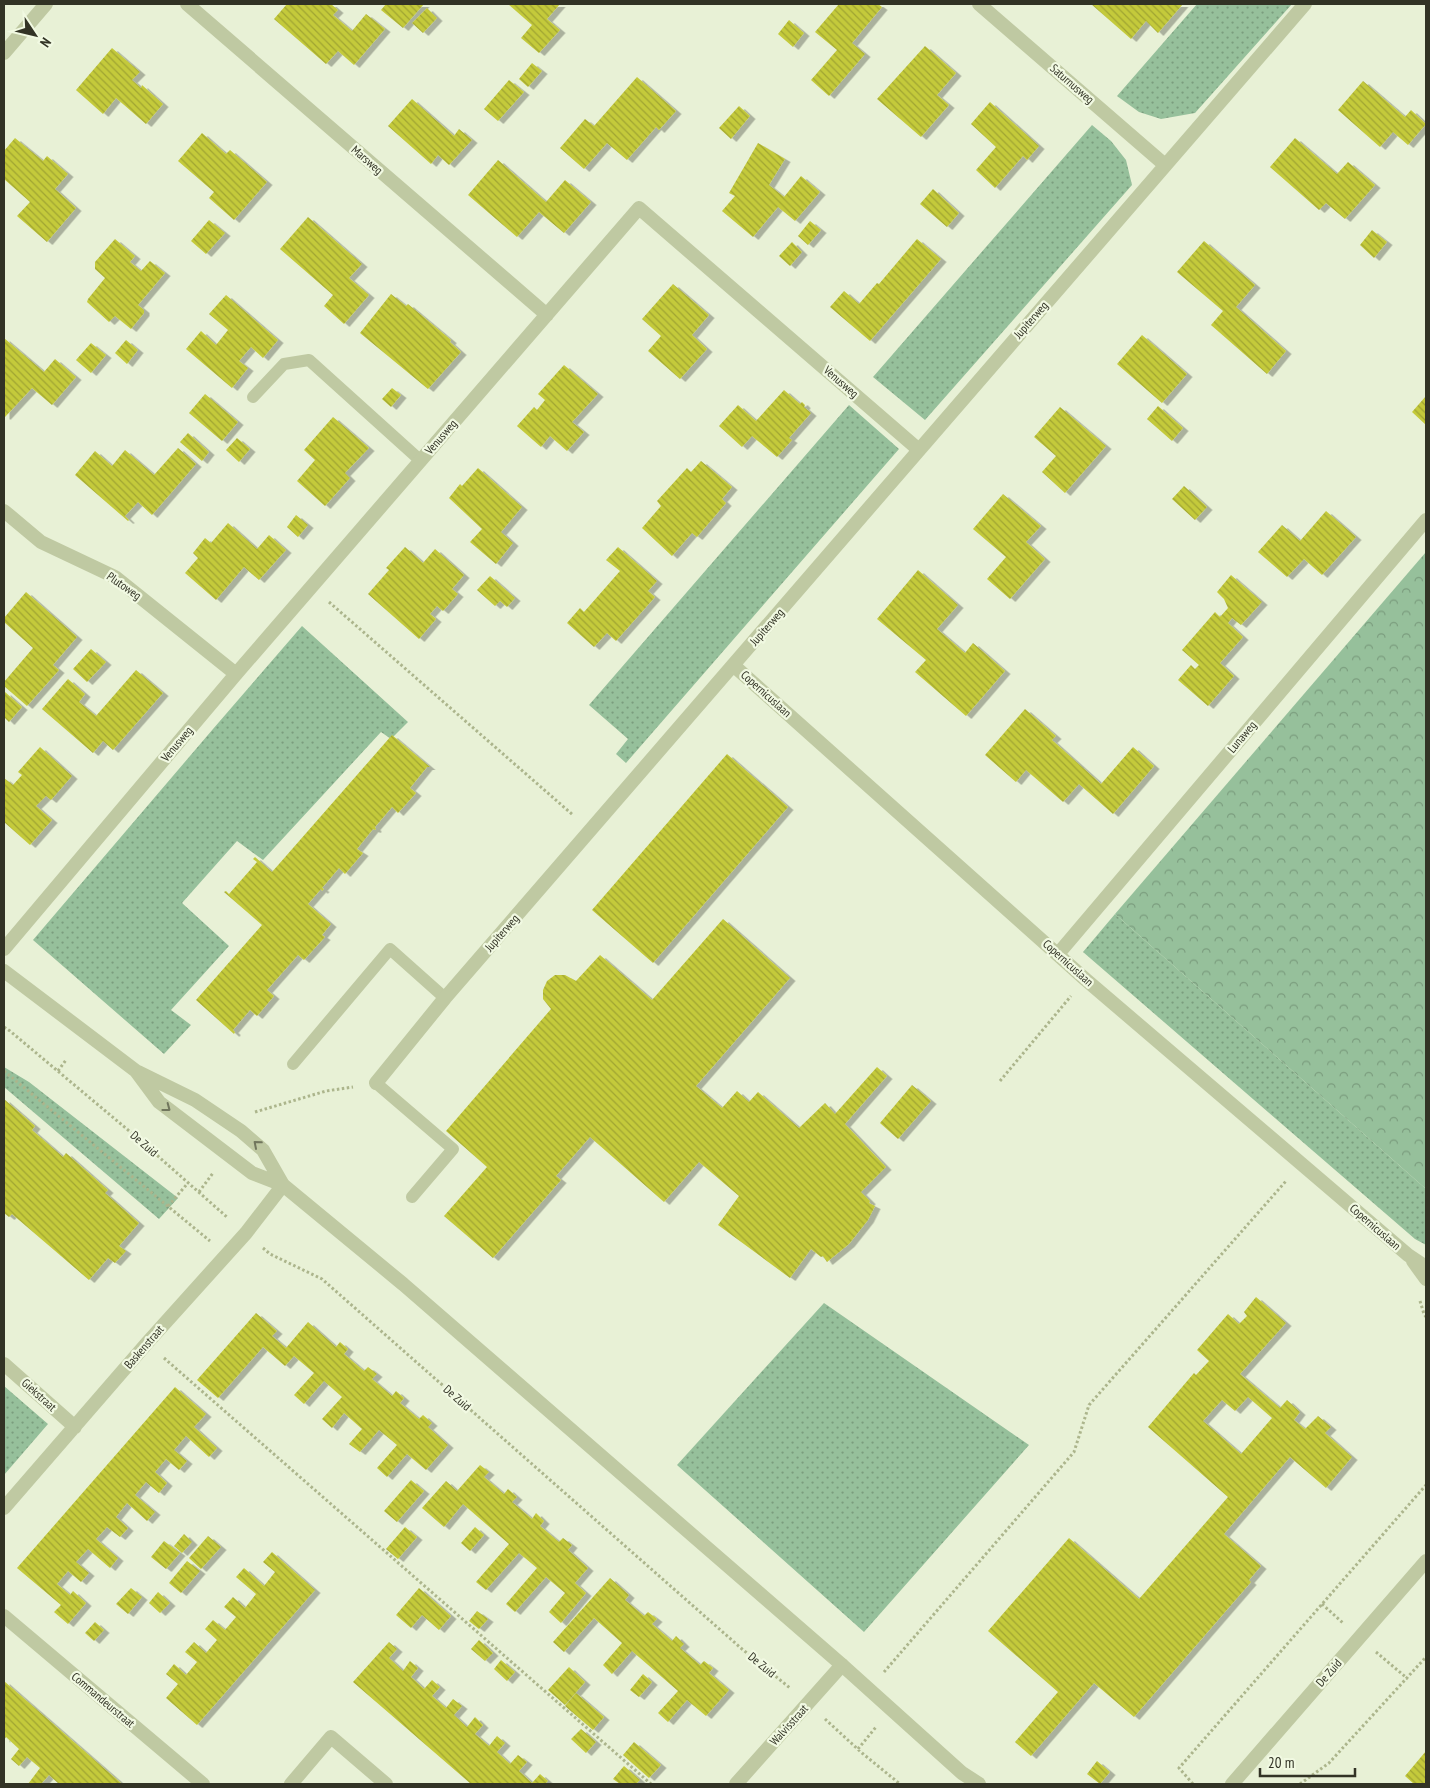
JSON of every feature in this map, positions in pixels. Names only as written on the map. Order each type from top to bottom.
[{"type":"street","points":[[4,52],[46,4]]},
{"type":"street","name":"Marsweg","points":[[186,4],[547,315]]},
{"type":"street","name":"Saturnusweg","points":[[979,4],[1166,165]]},
{"type":"street","name":"Jupiterweg","points":[[376,1083],[445,998],[1305,4]]},
{"type":"street","name":"Venusweg","points":[[4,949],[236,674],[639,208],[919,450]]},
{"type":"street","name":"Plutoweg","points":[[4,511],[41,542],[114,577],[236,674]]},
{"type":"street","name":"Lunaweg","points":[[1058,954],[1426,520]]},
{"type":"street","name":"Copernicuslaan","points":[[733,665],[1085,979],[1408,1255],[1426,1267]]},
{"type":"street","points":[[4,971],[136,1071],[196,1100],[241,1131],[263,1150],[283,1185]]},
{"type":"street","points":[[136,1071],[159,1102],[252,1172],[283,1185],[403,1284],[842,1665],[966,1779],[978,1784]]},
{"type":"street","name":"Baskenstraat","points":[[4,1508],[147,1343],[246,1234],[283,1185]]},
{"type":"street","name":"Copernicuslaan","points":[[1408,1255],[1426,1279]]},
{"type":"street","name":"Giekstraat","points":[[4,1364],[75,1427]]},
{"type":"street","name":"De Zuid","points":[[1232,1784],[1426,1561]]},
{"type":"street","name":"Commandeurstraat","points":[[4,1616],[203,1784]]},
{"type":"street","name":"Walvisstraat","points":[[736,1784],[842,1665]]},
{"type":"street","points":[[291,1784],[331,1737],[386,1784]]},
{"type":"lane","points":[[253,397],[284,364],[309,360],[421,461]]},
{"type":"lane","points":[[293,1064],[390,949],[445,998]]},
{"type":"lane","points":[[376,1083],[453,1149],[412,1197]]},
{"type":"path","points":[[312,587],[591,830]]},
{"type":"path","points":[[1000,1081],[1085,979]]},
{"type":"path","name":"De Zuid","points":[[4,1027],[58,1070],[270,1254],[322,1279],[735,1642],[900,1784]]},
{"type":"path","points":[[58,1070],[66,1060]]},
{"type":"path","points":[[4,1071],[226,1255]]},
{"type":"path","points":[[241,1131],[256,1111],[326,1091],[376,1083]]},
{"type":"path","points":[[199,1192],[226,1154]]},
{"type":"path","points":[[888,1679],[883,1673],[1074,1452],[1089,1405],[1301,1163]]},
{"type":"path","points":[[168,1206],[188,1183]]},
{"type":"path","points":[[147,1343],[651,1784]]},
{"type":"path","points":[[1193,1784],[1179,1768],[1426,1485]]},
{"type":"path","points":[[1300,1784],[1329,1763],[1426,1657]]},
{"type":"path","points":[[858,1749],[892,1710]]},
{"type":"green space","points":[[1197,4],[1292,4],[1195,113],[1161,119],[1139,112],[1117,96]]},
{"type":"green space","points":[[1092,125],[1111,141],[1126,160],[1132,185],[925,420],[873,377]]},
{"type":"green space","points":[[849,405],[899,449],[626,763],[616,754],[628,739],[589,705]]},
{"type":"green space","points":[[1426,552],[1426,1189],[1115,914]]},
{"type":"green space","points":[[302,626],[408,722],[391,739],[381,732],[263,860],[237,841],[182,903],[229,946],[171,1010],[191,1025],[164,1054],[33,940]]},
{"type":"green space","points":[[1115,914],[1426,1189],[1426,1245],[1415,1239],[1083,952]]},
{"type":"green space","points":[[4,1067],[29,1082],[178,1198],[159,1219],[4,1087]]},
{"type":"green space","points":[[824,1303],[1029,1445],[864,1632],[677,1465]]},
{"type":"green space","points":[[4,1386],[48,1424],[4,1475]]},
{"type":"building","points":[[287,4],[331,4],[338,10],[333,15],[352,31],[366,14],[385,29],[354,65],[338,51],[326,64],[274,19]]},
{"type":"building","points":[[386,4],[424,4],[403,28],[381,10]]},
{"type":"building","points":[[508,4],[560,4],[547,19],[560,30],[539,53],[521,38],[532,25]]},
{"type":"building","points":[[839,4],[878,4],[882,7],[852,43],[865,54],[829,96],[811,80],[837,50],[815,32]]},
{"type":"building","points":[[1091,4],[1183,4],[1158,33],[1146,21],[1131,39]]},
{"type":"building","points":[[427,8],[437,18],[423,33],[412,23]]},
{"type":"building","points":[[789,20],[804,33],[793,47],[778,34]]},
{"type":"building","points":[[925,46],[956,73],[937,95],[949,105],[921,137],[877,99]]},
{"type":"building","points":[[112,48],[140,72],[132,80],[141,88],[142,85],[163,104],[146,124],[116,98],[103,114],[76,90]]},
{"type":"building","points":[[532,63],[542,71],[528,87],[519,79]]},
{"type":"building","points":[[637,77],[676,111],[659,130],[656,127],[627,160],[607,143],[584,169],[560,148],[585,119],[594,126]]},
{"type":"building","points":[[509,80],[524,92],[498,121],[484,109]]},
{"type":"building","points":[[1363,81],[1405,117],[1411,110],[1426,124],[1408,145],[1393,132],[1380,147],[1338,110]]},
{"type":"building","points":[[412,99],[454,136],[459,129],[472,140],[449,165],[438,155],[431,164],[388,126]]},
{"type":"building","points":[[990,102],[1039,146],[1027,160],[1023,156],[995,188],[976,170],[996,147],[971,124]]},
{"type":"building","points":[[739,106],[750,116],[731,139],[719,128]]},
{"type":"building","points":[[202,133],[226,154],[230,150],[267,182],[234,220],[209,198],[214,192],[178,161]]},
{"type":"building","points":[[15,138],[43,161],[47,156],[68,174],[55,189],[76,208],[47,242],[17,216],[30,202],[4,179],[4,151]]},
{"type":"building","points":[[1295,138],[1337,174],[1348,162],[1375,185],[1345,219],[1326,203],[1319,210],[1270,167]]},
{"type":"building","points":[[758,143],[785,159],[769,185],[784,197],[801,176],[820,192],[795,221],[778,207],[753,237],[722,211],[735,196],[729,193]]},
{"type":"building","points":[[498,160],[546,202],[565,180],[591,202],[564,233],[539,212],[517,237],[468,195]]},
{"type":"building","points":[[933,189],[959,213],[947,227],[920,204]]},
{"type":"building","points":[[308,217],[362,264],[349,278],[369,295],[344,324],[324,306],[333,295],[280,249]]},
{"type":"building","points":[[209,220],[225,233],[206,254],[191,241]]},
{"type":"building","points":[[810,221],[821,230],[808,245],[798,236]]},
{"type":"building","points":[[1372,230],[1387,242],[1374,258],[1360,245]]},
{"type":"building","points":[[115,239],[135,256],[130,262],[141,271],[150,261],[165,273],[138,305],[144,310],[144,313],[131,329],[115,316],[109,322],[87,302],[105,278],[95,269],[95,262]]},
{"type":"building","points":[[917,239],[941,259],[870,341],[830,307],[844,291],[859,304],[877,283],[879,284]]},
{"type":"building","points":[[1204,241],[1255,285],[1236,307],[1286,351],[1267,374],[1211,325],[1223,311],[1177,272]]},
{"type":"building","points":[[792,242],[802,252],[790,266],[779,256]]},
{"type":"building","points":[[673,284],[709,315],[692,335],[707,349],[680,379],[648,351],[661,336],[642,319]]},
{"type":"building","points":[[391,294],[406,306],[408,304],[451,340],[450,342],[461,352],[428,389],[360,333]]},
{"type":"building","points":[[226,295],[278,340],[263,358],[251,347],[239,361],[248,368],[232,388],[186,349],[201,331],[216,345],[228,330],[209,314]]},
{"type":"building","points":[[1142,335],[1187,374],[1162,403],[1117,364]]},
{"type":"building","points":[[4,338],[44,372],[55,359],[76,377],[52,405],[32,388],[4,416]]},
{"type":"building","points":[[126,340],[138,350],[127,364],[115,353]]},
{"type":"building","points":[[91,343],[106,355],[91,373],[76,360]]},
{"type":"building","points":[[564,365],[598,394],[572,422],[584,432],[567,451],[550,436],[541,447],[517,426],[534,407],[537,410],[545,400],[538,394]]},
{"type":"building","points":[[392,388],[401,395],[391,407],[382,399]]},
{"type":"building","points":[[784,390],[800,404],[802,402],[805,405],[804,407],[811,413],[789,438],[792,440],[777,457],[752,436],[742,447],[719,426],[738,405],[756,421]]},
{"type":"building","points":[[205,394],[238,422],[222,441],[189,413]]},
{"type":"building","points":[[1426,396],[1426,425],[1412,412]]},
{"type":"building","points":[[1158,406],[1183,428],[1172,441],[1147,419]]},
{"type":"building","points":[[1060,407],[1106,446],[1065,493],[1042,472],[1056,456],[1034,437]]},
{"type":"building","points":[[333,417],[369,448],[345,473],[350,478],[325,506],[297,481],[315,460],[304,450]]},
{"type":"building","points":[[188,433],[209,452],[202,461],[180,442]]},
{"type":"building","points":[[237,438],[250,449],[239,462],[226,450]]},
{"type":"building","points":[[178,448],[196,464],[152,515],[138,502],[125,516],[128,521],[75,475],[95,451],[112,466],[125,450],[154,475]]},
{"type":"building","points":[[701,461],[732,487],[722,499],[726,503],[697,537],[692,533],[672,556],[642,528],[661,506],[657,501],[687,468],[691,472]]},
{"type":"building","points":[[478,468],[522,507],[501,532],[513,543],[496,564],[470,542],[482,529],[449,498],[460,484],[462,486]]},
{"type":"building","points":[[1184,486],[1207,507],[1195,520],[1172,499]]},
{"type":"building","points":[[1003,494],[1041,526],[1026,542],[1045,559],[1010,599],[987,579],[1006,557],[973,529]]},
{"type":"building","points":[[1326,511],[1356,537],[1322,575],[1304,559],[1287,577],[1258,552],[1282,525],[1300,541]]},
{"type":"building","points":[[296,515],[308,525],[298,537],[287,527]]},
{"type":"building","points":[[228,523],[257,549],[269,535],[286,550],[259,580],[244,567],[216,600],[185,573],[198,558],[193,553],[205,538],[211,543]]},
{"type":"building","points":[[405,547],[423,563],[435,549],[464,575],[452,589],[458,594],[443,611],[437,606],[430,614],[436,619],[419,639],[368,594],[389,570],[386,568]]},
{"type":"building","points":[[618,547],[657,581],[648,591],[655,597],[616,641],[607,633],[594,647],[567,623],[580,608],[584,612],[620,571],[606,560]]},
{"type":"building","points":[[918,570],[958,605],[937,629],[965,653],[973,643],[1005,671],[966,716],[915,672],[926,660],[877,619]]},
{"type":"building","points":[[1231,575],[1262,602],[1241,625],[1232,618],[1228,623],[1243,637],[1220,663],[1234,676],[1208,706],[1178,680],[1191,665],[1195,669],[1199,665],[1182,650],[1215,612],[1220,617],[1228,608],[1224,599],[1217,592]]},
{"type":"building","points":[[490,576],[515,598],[507,607],[500,601],[495,606],[477,590]]},
{"type":"building","points":[[26,592],[77,637],[53,665],[59,670],[27,706],[4,686],[4,682],[33,648],[4,622],[4,618]]},
{"type":"building","points":[[91,649],[106,662],[87,682],[73,669]]},
{"type":"building","points":[[136,670],[163,693],[113,750],[103,741],[93,753],[42,709],[68,679],[85,694],[79,702],[96,716]]},
{"type":"building","points":[[5,692],[22,707],[9,722],[4,717]]},
{"type":"building","points":[[1025,709],[1056,736],[1052,740],[1101,784],[1133,747],[1154,766],[1113,814],[1079,784],[1063,802],[1026,770],[1016,782],[985,755]]},
{"type":"building","points":[[392,735],[430,767],[427,767],[410,788],[416,793],[398,813],[392,807],[375,827],[376,829],[373,829],[357,849],[363,853],[345,874],[339,868],[322,888],[324,889],[322,891],[321,889],[308,904],[331,924],[322,935],[325,937],[304,960],[298,955],[267,990],[274,996],[257,1016],[250,1010],[233,1030],[234,1034],[196,1000],[262,925],[224,892],[226,891],[229,894],[257,862],[253,859],[255,857],[272,872]]},
{"type":"building","points":[[40,747],[72,776],[51,800],[46,796],[36,806],[52,820],[30,845],[4,822],[4,778],[13,785],[22,775],[18,772]]},
{"type":"building","points":[[727,754],[788,807],[653,963],[592,910]]},
{"type":"building","points":[[723,919],[790,978],[696,1086],[722,1108],[737,1091],[749,1102],[758,1092],[799,1128],[825,1103],[835,1114],[877,1067],[887,1076],[845,1124],[886,1167],[861,1192],[870,1201],[869,1203],[875,1206],[868,1220],[849,1244],[827,1262],[823,1256],[821,1257],[811,1249],[790,1278],[718,1225],[739,1196],[699,1162],[664,1202],[590,1137],[556,1176],[561,1180],[493,1258],[444,1216],[487,1167],[446,1131],[551,1009],[543,999],[543,990],[547,981],[555,975],[565,975],[576,981],[600,955],[652,1000]]},
{"type":"building","points":[[912,1085],[931,1101],[898,1139],[880,1123]]},
{"type":"building","points":[[4,1099],[35,1126],[32,1130],[63,1157],[66,1153],[108,1190],[105,1193],[139,1223],[119,1246],[126,1251],[115,1263],[108,1258],[89,1280],[12,1214],[9,1217],[4,1213]]},
{"type":"building","points":[[1256,1297],[1286,1323],[1240,1374],[1280,1408],[1287,1400],[1300,1412],[1294,1420],[1305,1429],[1318,1416],[1331,1427],[1325,1433],[1352,1457],[1326,1488],[1290,1457],[1224,1534],[1261,1566],[1249,1580],[1251,1582],[1134,1717],[1094,1683],[1031,1756],[1015,1742],[1058,1692],[988,1631],[1069,1538],[1139,1599],[1228,1497],[1148,1427],[1194,1373],[1196,1375],[1209,1361],[1197,1350],[1228,1314],[1239,1324],[1247,1316],[1244,1312]],"holes":[[[1248,1397],[1272,1418],[1241,1454],[1203,1421],[1222,1400],[1235,1411]]]},
{"type":"building","points":[[256,1313],[277,1331],[272,1336],[286,1348],[308,1322],[336,1347],[340,1342],[348,1349],[344,1354],[364,1371],[368,1367],[377,1374],[372,1379],[392,1396],[396,1391],[404,1398],[400,1403],[419,1419],[423,1415],[432,1423],[428,1427],[448,1445],[426,1470],[407,1454],[387,1477],[377,1468],[397,1445],[379,1430],[360,1452],[349,1444],[362,1429],[344,1413],[332,1428],[322,1419],[342,1397],[324,1381],[304,1404],[294,1395],[314,1373],[294,1356],[285,1366],[263,1347],[218,1398],[197,1380]]},
{"type":"building","points":[[175,1387],[206,1414],[194,1427],[217,1448],[209,1457],[186,1436],[174,1450],[187,1461],[179,1470],[166,1459],[155,1472],[167,1483],[159,1493],[146,1482],[135,1495],[155,1512],[147,1521],[127,1503],[116,1517],[128,1528],[120,1537],[107,1527],[96,1539],[118,1558],[110,1568],[88,1549],[76,1562],[89,1573],[81,1582],[68,1571],[57,1584],[70,1595],[73,1591],[86,1603],[68,1624],[54,1612],[61,1605],[17,1568]]},
{"type":"building","points":[[480,1465],[489,1472],[484,1477],[504,1494],[508,1489],[517,1497],[512,1502],[532,1519],[536,1513],[544,1521],[540,1526],[559,1542],[563,1538],[572,1545],[568,1550],[588,1568],[575,1583],[586,1593],[561,1623],[549,1612],[565,1593],[546,1577],[515,1612],[506,1604],[537,1568],[519,1553],[486,1590],[476,1582],[509,1544],[463,1504],[444,1527],[422,1508],[446,1481],[457,1491]]},
{"type":"building","points":[[411,1480],[424,1491],[397,1522],[384,1511]]},
{"type":"building","points":[[405,1527],[417,1537],[398,1559],[386,1549]]},
{"type":"building","points":[[475,1527],[484,1535],[470,1551],[461,1543]]},
{"type":"building","points":[[184,1534],[192,1542],[182,1553],[174,1546]]},
{"type":"building","points":[[208,1536],[221,1547],[201,1569],[189,1558]]},
{"type":"building","points":[[164,1541],[180,1553],[166,1569],[151,1557]]},
{"type":"building","points":[[272,1552],[315,1590],[197,1725],[166,1698],[178,1684],[166,1674],[174,1664],[186,1675],[197,1662],[185,1652],[194,1642],[206,1653],[217,1640],[205,1629],[213,1620],[225,1630],[236,1617],[224,1607],[233,1597],[245,1608],[256,1594],[236,1577],[244,1568],[264,1586],[275,1572],[263,1562]]},
{"type":"building","points":[[187,1561],[200,1571],[181,1593],[169,1583]]},
{"type":"building","points":[[610,1578],[629,1595],[625,1600],[644,1616],[648,1612],[657,1619],[652,1624],[672,1641],[676,1636],[684,1644],[680,1648],[700,1665],[704,1661],[713,1668],[709,1673],[729,1690],[706,1716],[687,1700],[668,1722],[658,1713],[678,1691],[632,1651],[612,1674],[603,1665],[622,1643],[594,1618],[564,1652],[553,1642]]},
{"type":"building","points":[[131,1588],[142,1597],[128,1614],[116,1604]]},
{"type":"building","points":[[419,1588],[451,1616],[439,1630],[422,1615],[411,1628],[396,1615]]},
{"type":"building","points":[[158,1592],[170,1603],[160,1613],[149,1603]]},
{"type":"building","points":[[477,1611],[488,1619],[479,1629],[469,1621]]},
{"type":"building","points":[[95,1622],[104,1630],[94,1641],[85,1633]]},
{"type":"building","points":[[479,1640],[493,1653],[485,1661],[471,1649]]},
{"type":"building","points":[[389,1642],[397,1649],[389,1658],[403,1671],[410,1661],[418,1668],[411,1677],[424,1689],[432,1680],[440,1687],[432,1696],[446,1708],[453,1699],[462,1706],[454,1715],[467,1727],[475,1717],[483,1725],[475,1734],[489,1746],[497,1736],[505,1743],[497,1752],[510,1764],[518,1755],[527,1762],[519,1771],[532,1783],[540,1774],[548,1781],[545,1784],[471,1784],[353,1682]]},
{"type":"building","points":[[501,1660],[515,1672],[507,1681],[494,1669]]},
{"type":"building","points":[[569,1667],[585,1682],[565,1705],[548,1690]]},
{"type":"building","points":[[643,1674],[652,1682],[639,1697],[630,1690]]},
{"type":"building","points":[[4,1681],[122,1784],[59,1784],[49,1775],[41,1784],[28,1784],[40,1768],[27,1757],[19,1766],[11,1759],[19,1749],[6,1737],[4,1740]]},
{"type":"building","points":[[576,1693],[604,1717],[593,1730],[565,1706]]},
{"type":"building","points":[[581,1729],[596,1742],[586,1753],[571,1739]]},
{"type":"building","points":[[634,1742],[661,1765],[649,1778],[623,1755]]},
{"type":"building","points":[[1426,1751],[1426,1784],[1414,1784],[1405,1776]]},
{"type":"building","points":[[1097,1761],[1110,1772],[1100,1784],[1087,1774]]},
{"type":"building","points":[[624,1766],[640,1780],[636,1784],[620,1784],[613,1779]]}]
